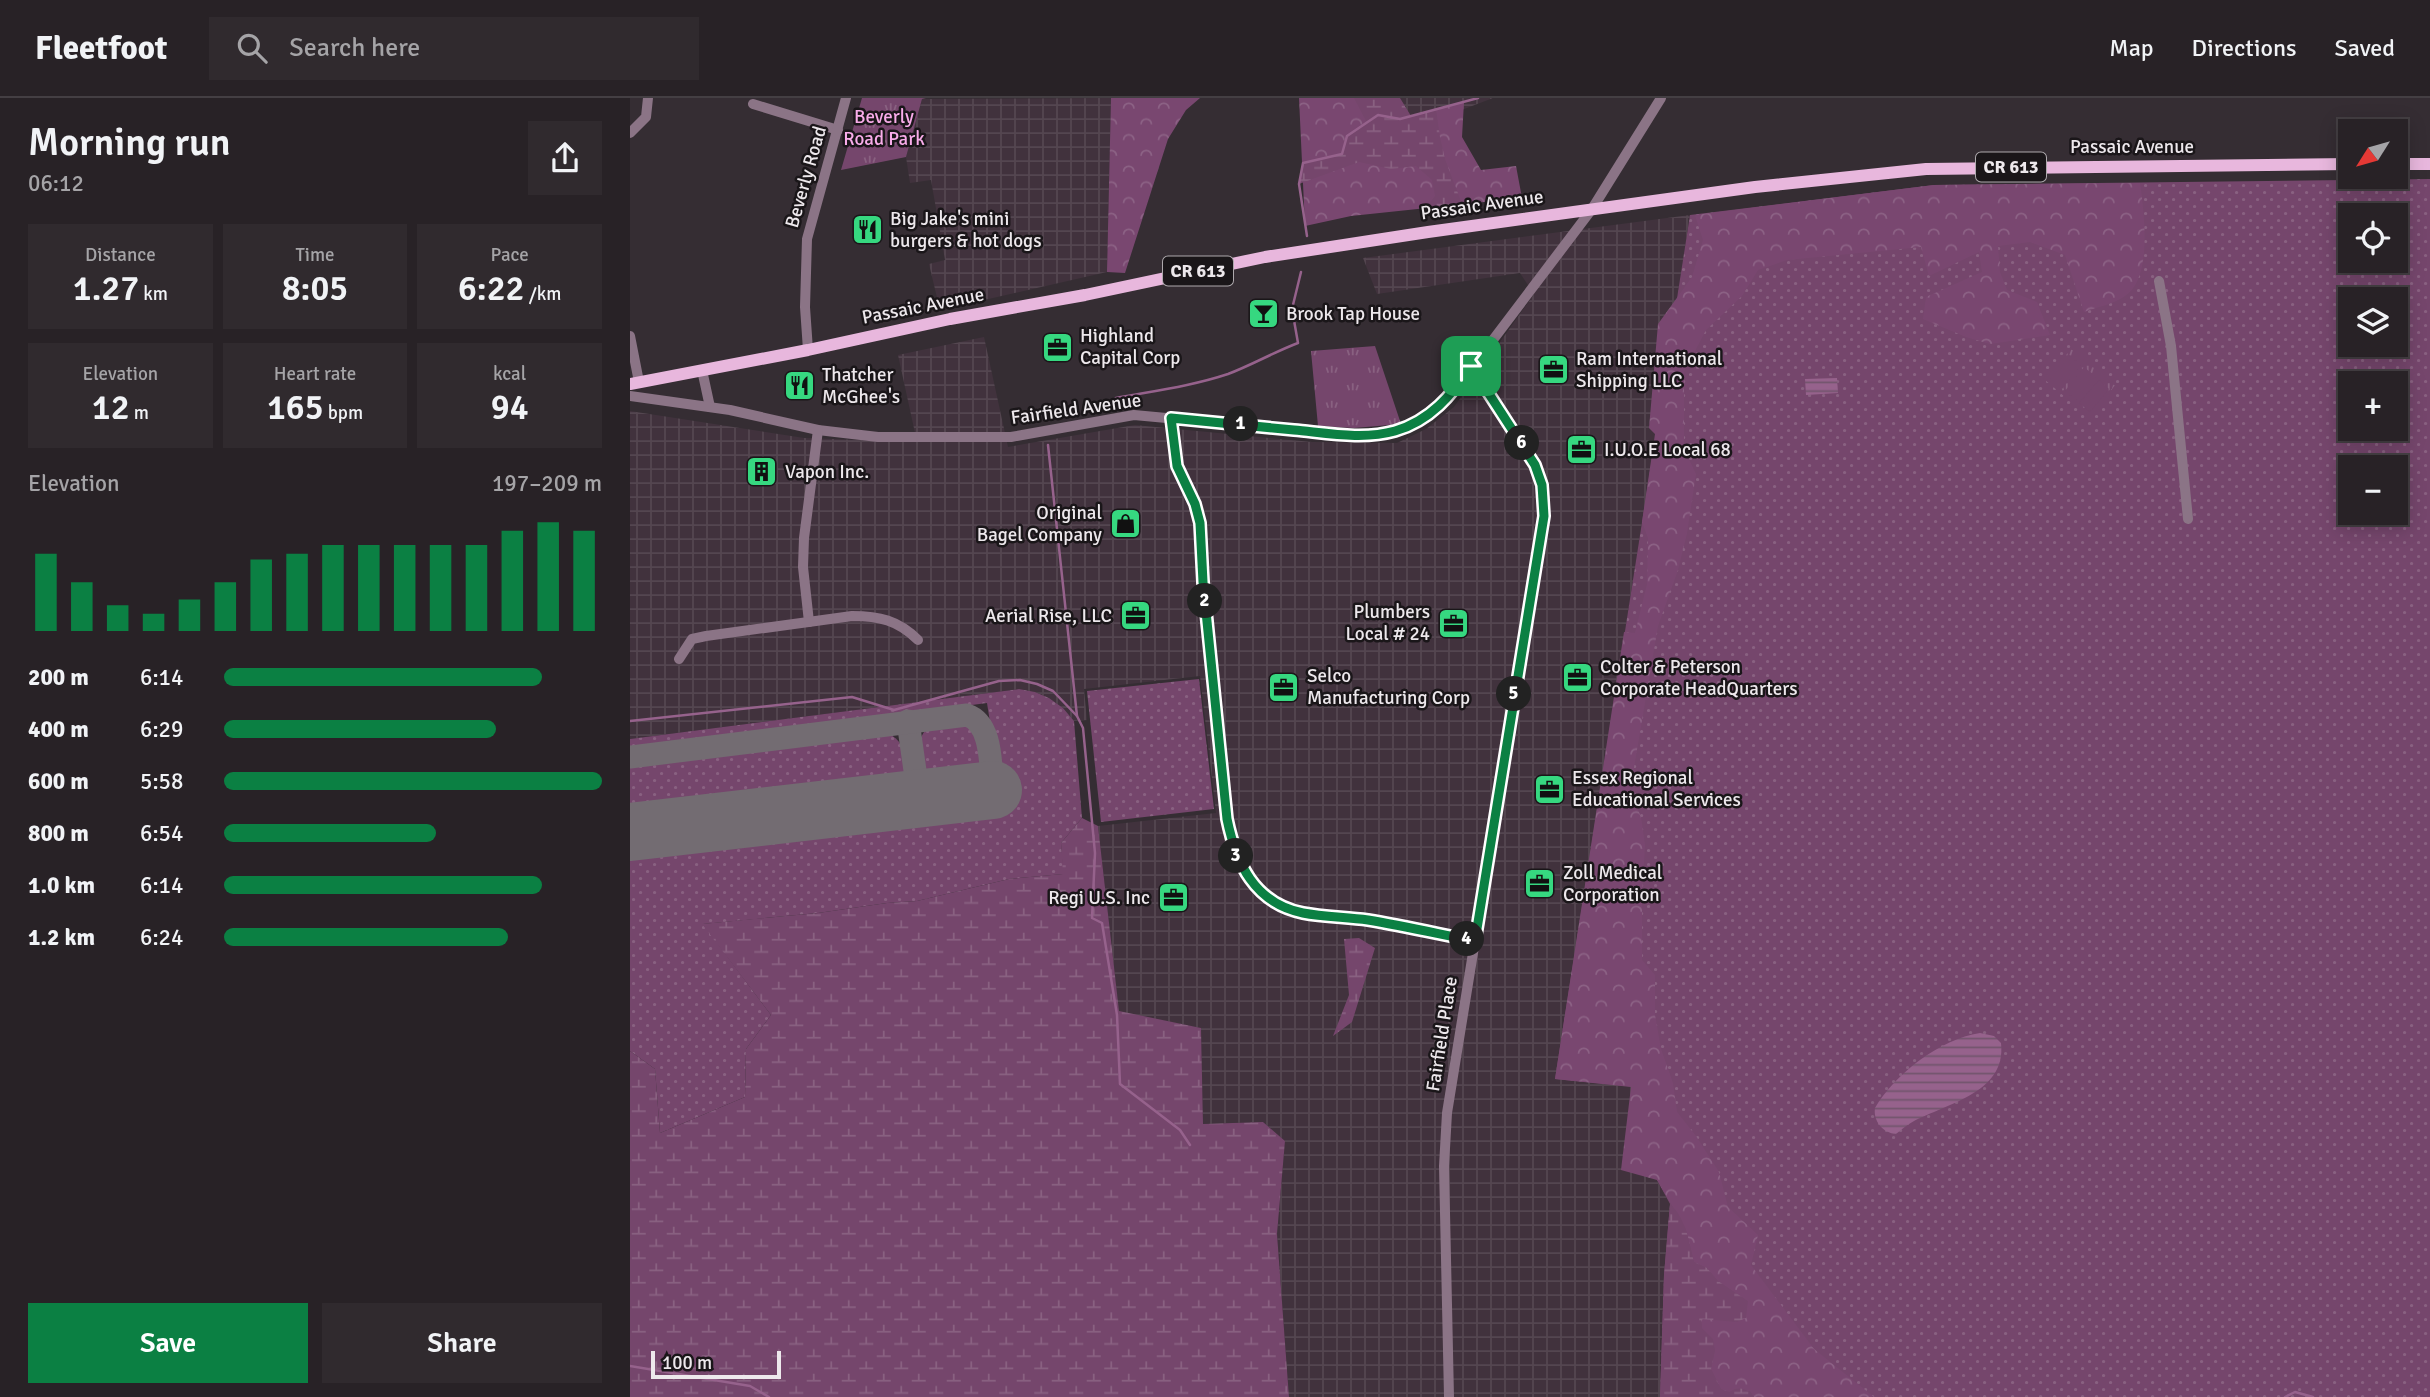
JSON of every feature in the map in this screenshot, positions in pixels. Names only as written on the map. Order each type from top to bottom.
[{"type":"main road","name":"Passaic Avenue","points":[[634,383],[1265,257],[1755,187],[1926,169],[2338,164]]},
{"type":"main road","points":[[2408,164],[2430,164]]},
{"type":"street","points":[[630,132],[646,117],[648,98]]},
{"type":"street","name":"Beverly Road","points":[[808,349],[805,307],[807,239],[846,98]]},
{"type":"street","name":"Fairfield Avenue","points":[[630,396],[710,407],[818,430],[878,437],[1011,437],[1134,415],[1349,435],[1396,431],[1438,408],[1455,390],[1592,209],[1661,98]]},
{"type":"street","points":[[753,104],[838,130]]},
{"type":"street","points":[[2159,281],[2171,346],[2188,519]]},
{"type":"street","points":[[630,336],[634,383]]},
{"type":"street","name":"Fairfield Place","points":[[1449,1397],[1444,1166],[1447,1112],[1544,516],[1542,485],[1535,465],[1471,366]]},
{"type":"street","points":[[702,370],[710,407]]},
{"type":"street","points":[[1171,418],[1177,466],[1195,504],[1200,523],[1204,595],[1227,819],[1235,854],[1245,874],[1262,894],[1303,913],[1366,920],[1475,941]]},
{"type":"street","points":[[808,622],[803,567],[818,430]]},
{"type":"street","points":[[679,659],[692,639],[852,616],[876,616],[893,621],[909,630],[918,640]]},
{"type":"shaded area","points":[[1111,98],[1107,272],[940,310],[929,264],[945,260],[931,180],[910,183],[906,157],[922,99]]},
{"type":"shaded area","points":[[1397,98],[1493,98],[1417,127]]},
{"type":"shaded area","points":[[1690,215],[1555,1079],[1657,1089],[1657,1180],[1670,1204],[1664,1275],[1660,1397],[1289,1397],[1277,1234],[1285,1141],[1263,1122],[1203,1124],[1201,1028],[1119,1012],[1098,826],[1216,813],[1200,676],[1084,689],[1087,720],[1074,721],[1063,708],[1049,698],[1019,689],[630,739],[630,411],[804,438],[917,442],[898,355],[984,337],[1008,447],[1135,425],[1312,442],[1397,443],[1426,429],[1454,407],[1534,294],[1520,273],[1377,294],[1363,258]]},
{"type":"shaded area","points":[[1837,378],[1838,393],[1806,395],[1805,379]]},
{"type":"shaded area","points":[[1980,1033],[1994,1036],[2001,1043],[2000,1061],[1994,1075],[1983,1086],[1970,1096],[1909,1124],[1896,1134],[1880,1126],[1875,1108],[1906,1071],[1934,1050]]},
{"type":"green space","name":"Beverly Road Park","points":[[862,98],[926,98],[922,99],[906,157],[841,170]]},
{"type":"green space","points":[[1111,98],[1200,98],[1186,110],[1168,139],[1125,273],[1107,272]]},
{"type":"green space","points":[[1299,98],[1399,98],[1400,119],[1464,102],[1462,137],[1481,170],[1516,166],[1522,198],[1351,216],[1305,226]]},
{"type":"green space","points":[[1354,98],[1400,98],[1411,116],[1436,109],[1445,159],[1465,212],[1426,213],[1427,206],[1435,196],[1432,180],[1416,166],[1391,169],[1359,162],[1299,184],[1303,163],[1342,154],[1347,136],[1367,123]]},
{"type":"green space","points":[[2408,179],[2430,179],[2430,1397],[1660,1397],[1664,1275],[1670,1204],[1657,1180],[1657,1089],[1555,1079],[1690,215],[1934,185],[2338,180],[2338,189],[2408,189]]},
{"type":"green space","points":[[2140,183],[2145,244],[2140,275],[2134,287],[2116,301],[2084,312],[2065,255],[2030,242],[1998,246],[2000,272],[2007,290],[2037,302],[2050,335],[1990,344],[1923,319],[1926,297],[1982,272],[1979,252],[1929,276],[1921,247],[1787,260],[1758,270],[1742,296],[1706,330],[1684,372],[1684,449],[1696,474],[1678,570],[1658,626],[1630,791],[1641,817],[1645,845],[1642,960],[1655,975],[1655,1015],[1661,1049],[1673,1083],[1677,1112],[1719,1172],[1728,1207],[1758,1235],[1751,1265],[1814,1349],[1874,1397],[1754,1397],[1750,1391],[1729,1392],[1721,1389],[1711,1369],[1715,1350],[1702,1328],[1701,1318],[1747,1301],[1718,1281],[1707,1268],[1694,1262],[1686,1229],[1657,1180],[1621,1170],[1631,1087],[1555,1079],[1624,632],[1635,633],[1647,584],[1648,538],[1642,522],[1655,434],[1649,428],[1658,324],[1692,277],[1703,240],[1695,215],[1934,185]]},
{"type":"green space","points":[[1375,346],[1401,424],[1354,428],[1318,426],[1311,351]]},
{"type":"green space","points":[[2073,347],[2116,384],[2089,417],[2045,380]]},
{"type":"green space","points":[[2070,356],[2081,365],[2062,389],[2050,379]]},
{"type":"green space","points":[[2084,367],[2096,377],[2076,400],[2065,391]]},
{"type":"green space","points":[[2099,380],[2109,389],[2090,412],[2079,403]]},
{"type":"green space","points":[[1199,679],[1214,809],[1101,822],[1087,691]]},
{"type":"green space","points":[[1019,689],[1049,698],[1063,708],[1074,721],[1082,818],[1061,843],[1064,874],[1009,879],[917,901],[703,924],[771,1015],[746,1049],[745,1097],[660,1133],[655,1069],[630,1051],[630,853],[1003,805],[987,703],[630,750],[630,739]]},
{"type":"green space","points":[[960,722],[975,733],[981,764],[974,772],[965,776],[935,777],[925,768],[920,755],[923,734],[934,725]]},
{"type":"green space","points":[[888,733],[903,747],[906,766],[901,779],[885,788],[630,820],[630,765]]},
{"type":"green space","points":[[1082,818],[1098,826],[1119,1011],[1201,1028],[1203,1124],[1263,1122],[1285,1141],[1277,1234],[1289,1397],[630,1397],[630,1051],[655,1069],[660,1133],[745,1097],[746,1049],[771,1015],[702,924],[917,901],[1009,879],[1063,874],[1061,843]]},
{"type":"green space","points":[[1359,938],[1375,948],[1352,1022],[1333,1036],[1349,995],[1344,939]]},
{"type":"green space","points":[[1670,1204],[1683,1223],[1694,1262],[1707,1268],[1718,1281],[1748,1301],[1746,1318],[1737,1322],[1701,1319],[1702,1328],[1713,1339],[1715,1350],[1711,1369],[1721,1389],[1729,1392],[1743,1389],[1754,1397],[1660,1397],[1664,1275]]},
{"type":"waterway","points":[[1307,236],[1299,184],[1303,163],[1342,154],[1347,136],[1378,115],[1400,119],[1478,98]]},
{"type":"waterway","points":[[1116,398],[1214,378],[1298,343],[1292,309],[1301,272]]},
{"type":"waterway","points":[[1048,445],[1077,716]]},
{"type":"waterway","points":[[630,721],[852,697],[894,710],[999,681],[1020,680],[1053,691],[1077,716],[1083,728],[1095,853],[1092,918],[1102,923],[1117,1015],[1120,1084],[1180,1130],[1190,1145]]},
{"type":"waterway","points":[[630,1366],[750,1386],[769,1397]]},
{"type":"waterway","points":[[2285,1397],[2295,1392],[2313,1397]]},
{"type":"taxiway","points":[[630,757],[967,715],[982,727],[986,736],[993,790]]},
{"type":"taxiway","points":[[908,721],[919,799]]},
{"type":"runway","points":[[630,832],[993,790]]},
{"type":"place","name":"Big Jake's mini burgers & hot dogs","points":[[867,230]]},
{"type":"place","name":"Brook Tap House","points":[[1263,314]]},
{"type":"place","name":"Highland Capital Corp","points":[[1057,347]]},
{"type":"place","name":"Ram International Shipping LLC","points":[[1553,370]]},
{"type":"place","name":"Thatcher McGhee's","points":[[799,386]]},
{"type":"place","name":"I.U.O.E Local 68","points":[[1581,450]]},
{"type":"place","name":"Vapon Inc.","points":[[762,472]]},
{"type":"place","name":"Original Bagel Company","points":[[1125,524]]},
{"type":"place","name":"Aerial Rise, LLC","points":[[1135,616]]},
{"type":"place","name":"Plumbers Local # 24","points":[[1453,623]]},
{"type":"place","name":"Colter & Peterson Corporate HeadQuarters","points":[[1577,678]]},
{"type":"place","name":"Selco Manufacturing Corp","points":[[1284,687]]},
{"type":"place","name":"Essex Regional Educational Services","points":[[1549,789]]},
{"type":"place","name":"Zoll Medical Corporation","points":[[1540,884]]},
{"type":"place","name":"Regi U.S. Inc","points":[[1173,898]]},
{"type":"route","points":[[1471,366],[1535,465],[1542,485],[1544,516],[1475,941],[1366,920],[1303,913],[1269,898],[1256,889],[1245,874],[1235,854],[1227,819],[1203,582],[1200,523],[1195,504],[1177,466],[1171,418],[1349,435],[1396,431],[1438,408],[1455,390],[1471,366]]}]
